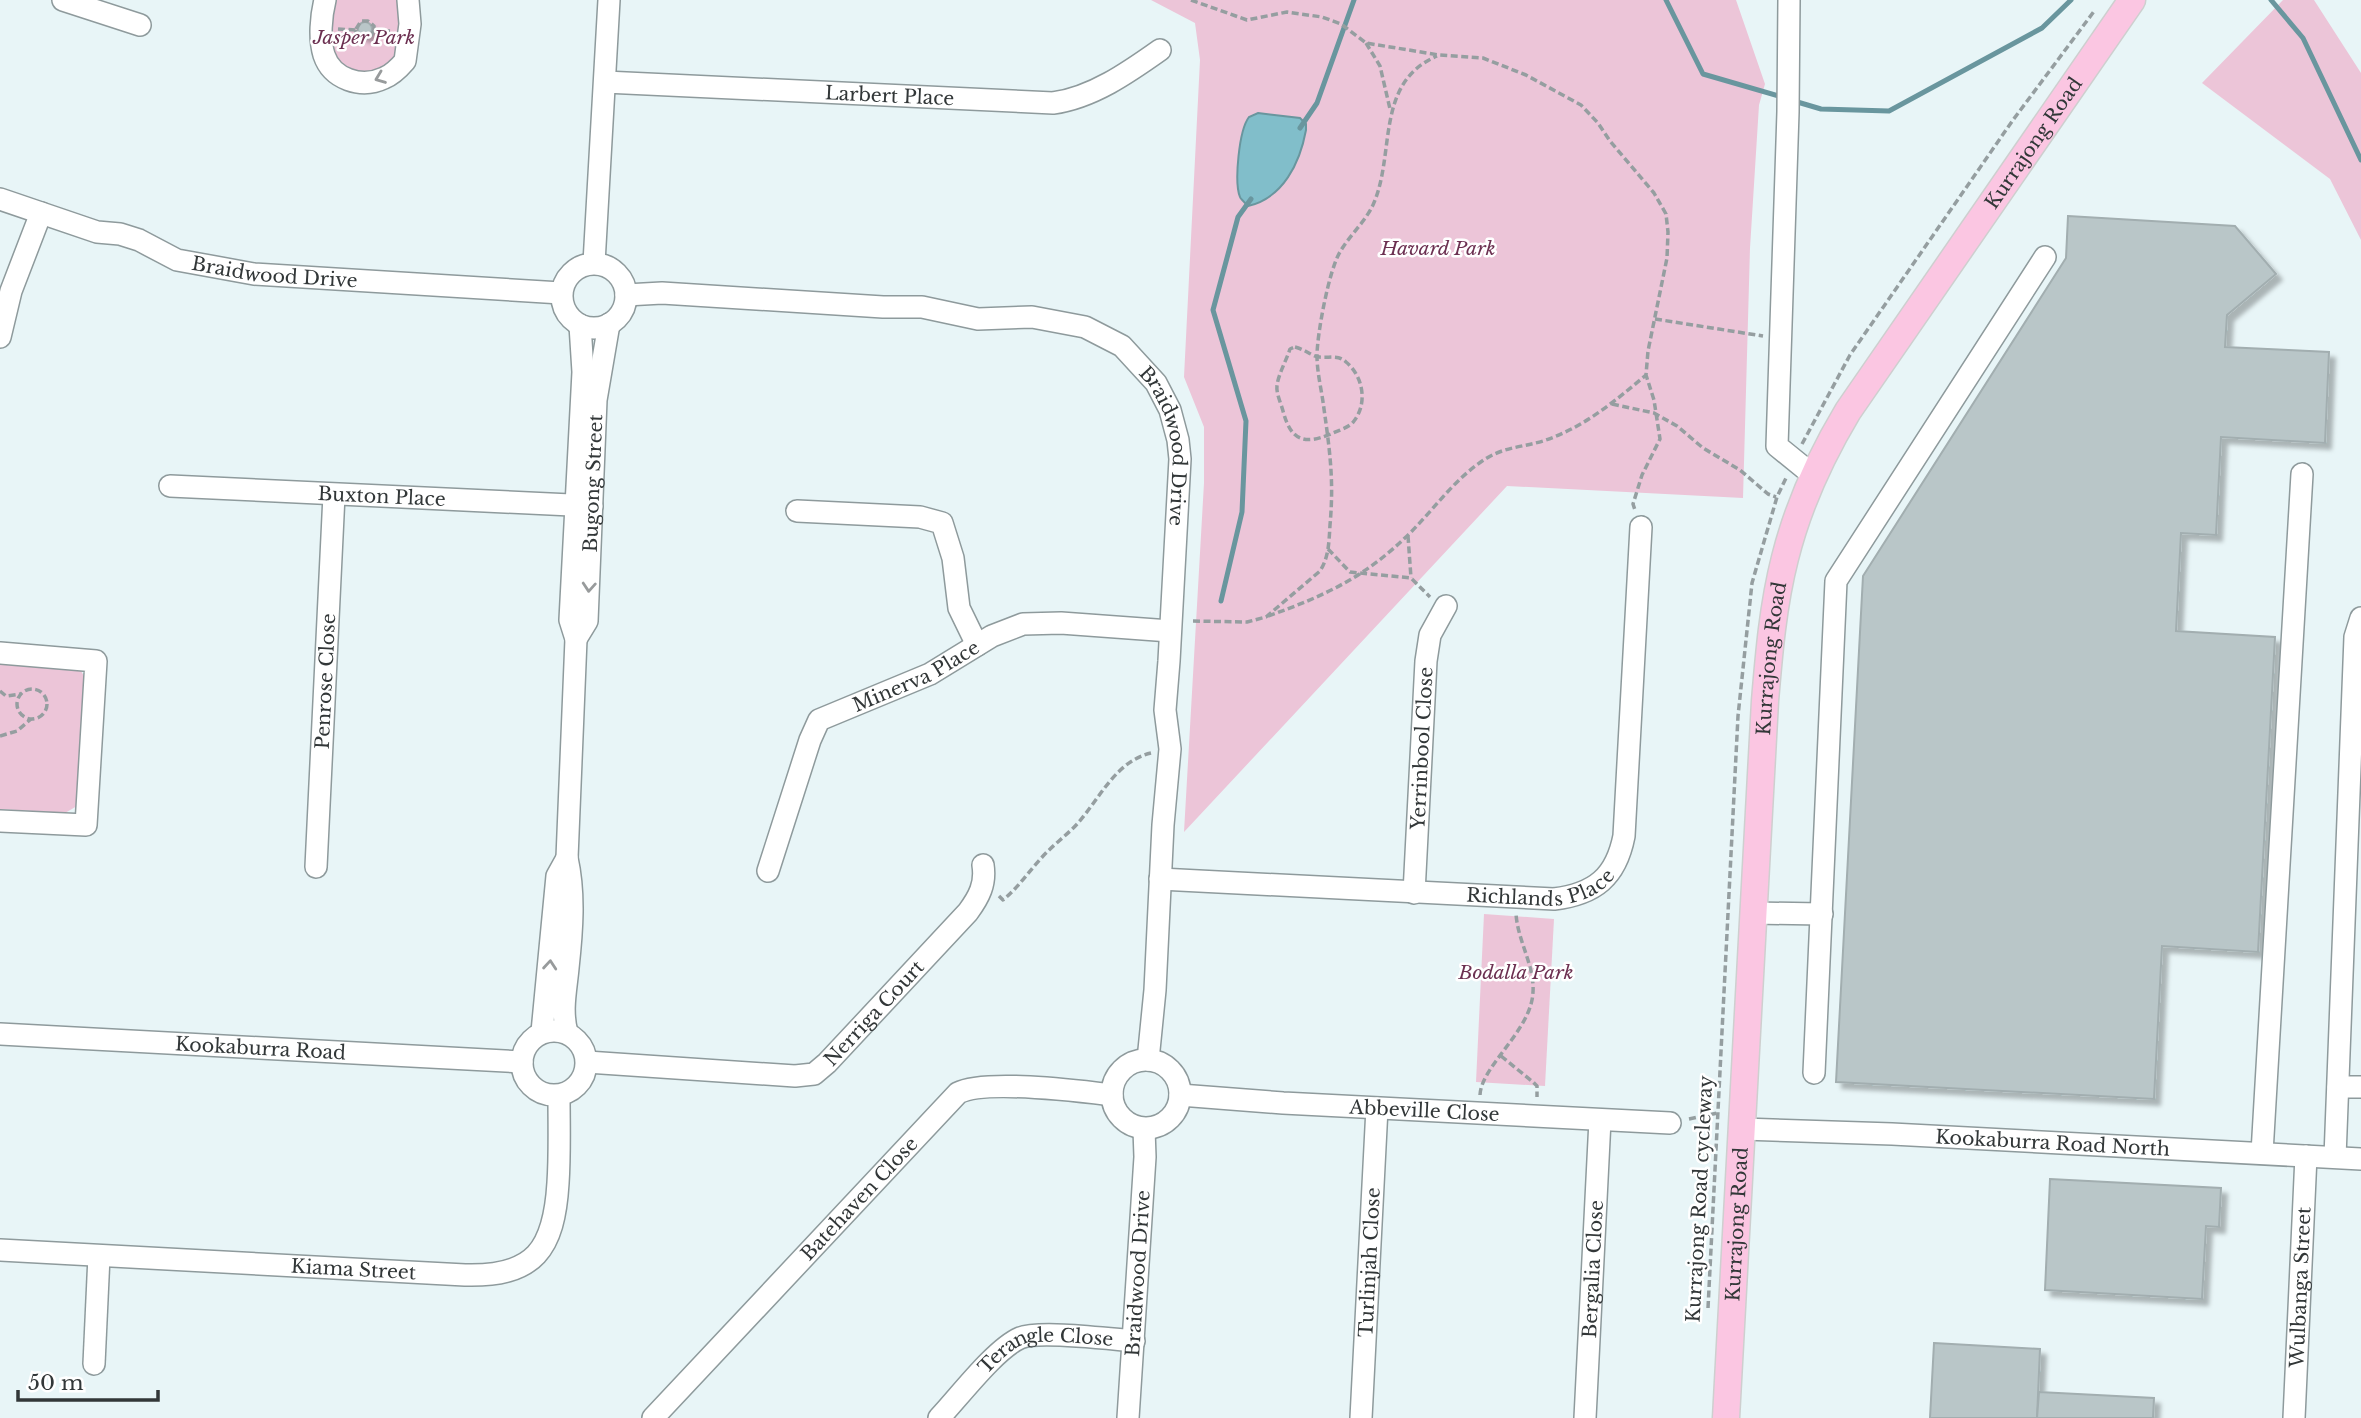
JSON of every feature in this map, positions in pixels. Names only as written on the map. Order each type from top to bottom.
[{"type":"main road","name":"Kurrajong Road","points":[[1726,1418],[1765,702],[1776,597],[1785,556],[1814,476],[1832,438],[1866,383],[2094,58],[2125,9]]},
{"type":"street","points":[[64,0],[140,25]]},
{"type":"street","points":[[325,0],[322,37],[324,55],[332,70],[343,78],[372,82],[384,78],[405,61],[410,24],[408,0]]},
{"type":"street","points":[[594,263],[609,0]]},
{"type":"street","points":[[1789,0],[1777,446],[1814,476]]},
{"type":"street","name":"Larbert Place","points":[[604,82],[1053,103],[1080,97],[1160,50]]},
{"type":"street","name":"Braidwood Drive","points":[[0,199],[97,232],[120,234],[139,240],[177,260],[254,274],[561,293]]},
{"type":"street","points":[[0,337],[11,291],[41,213]]},
{"type":"street","points":[[1814,1073],[1836,581],[2045,257]]},
{"type":"street","points":[[594,263],[604,264],[620,276],[626,295],[622,312],[600,328],[580,325],[566,312],[561,293],[568,275],[584,264],[594,263]]},
{"type":"street","name":"Braidwood Drive","points":[[626,295],[662,293],[922,307],[978,319],[1032,317],[1071,323],[1112,340],[1135,358],[1156,383],[1170,410],[1180,459],[1166,687],[1170,749],[1148,1060]]},
{"type":"street","name":"Bugong Street","points":[[567,1033],[563,1006],[572,911],[572,880],[567,858],[576,639],[570,620],[596,400],[609,324]]},
{"type":"street","name":"Bugong Street","points":[[580,325],[584,506]]},
{"type":"street","points":[[2262,1153],[2302,474]]},
{"type":"street","name":"Buxton Place","points":[[170,486],[584,506]]},
{"type":"street","name":"Penrose Close","points":[[316,867],[334,495]]},
{"type":"street","points":[[797,511],[920,517],[942,523],[953,558],[959,608],[978,645]]},
{"type":"street","name":"Richlands Place","points":[[1160,879],[1515,898],[1554,899],[1573,897],[1589,891],[1608,874],[1622,850],[1625,836],[1642,527]]},
{"type":"street","name":"Yerrinbool Close","points":[[1414,893],[1426,661],[1430,635],[1446,606]]},
{"type":"street","points":[[2335,1157],[2355,636],[2361,618]]},
{"type":"street","name":"Minerva Place","points":[[768,870],[807,748],[819,720],[930,674],[1004,631],[1023,624],[1061,623],[1170,631]]},
{"type":"street","points":[[0,653],[96,661],[86,825],[0,821]]},
{"type":"street","name":"Bugong Street","points":[[542,1032],[557,876],[567,858]]},
{"type":"street","name":"Nerriga Court","points":[[587,1062],[795,1076],[814,1074],[968,912],[977,900],[983,874]]},
{"type":"street","points":[[1753,913],[1822,914]]},
{"type":"street","points":[[555,1030],[567,1033],[577,1040],[584,1050],[587,1062],[585,1074],[570,1092],[559,1096],[537,1091],[523,1073],[524,1049],[542,1032],[555,1030]]},
{"type":"street","name":"Kookaburra Road","points":[[0,1034],[522,1062]]},
{"type":"street","points":[[1148,1060],[1167,1067],[1178,1084],[1180,1095],[1173,1115],[1165,1123],[1144,1129],[1125,1122],[1113,1105],[1112,1095],[1113,1084],[1126,1066],[1148,1060]]},
{"type":"street","name":"Batehaven Close","points":[[653,1418],[958,1093],[972,1088],[993,1086],[1112,1095]]},
{"type":"street","points":[[2338,1087],[2361,1087]]},
{"type":"street","name":"Abbeville Close","points":[[1180,1095],[1670,1123]]},
{"type":"street","name":"Kiama Street","points":[[0,1250],[465,1275],[490,1275],[511,1270],[539,1252],[553,1226],[561,1130],[559,1096]]},
{"type":"street","name":"Turlinjah Close","points":[[1361,1418],[1377,1108]]},
{"type":"street","name":"Bergalia Close","points":[[1585,1418],[1600,1120]]},
{"type":"street","name":"Braidwood Drive","points":[[1128,1418],[1145,1157],[1144,1129]]},
{"type":"street","name":"Kookaburra Road North","points":[[1743,1129],[1892,1134],[2361,1159]]},
{"type":"street","name":"Wulbanga Street","points":[[2294,1418],[2306,1156]]},
{"type":"street","points":[[94,1364],[99,1256]]},
{"type":"street","name":"Terangle Close","points":[[939,1418],[998,1355],[1020,1339],[1038,1335],[1134,1341]]},
{"type":"path","points":[[1191,0],[1247,20],[1287,12],[1322,17],[1341,24],[1366,43],[1380,66],[1391,110]]},
{"type":"path","points":[[361,21],[368,21],[374,26],[374,33],[370,38],[361,38],[356,34],[356,30],[361,21]]},
{"type":"path","points":[[1366,43],[1439,55],[1483,58],[1519,71],[1581,105],[1654,194],[1666,215],[1667,258],[1646,375],[1661,439],[1642,475],[1633,505],[1642,527]]},
{"type":"path","points":[[1266,617],[1320,571],[1325,563],[1334,475],[1317,357],[1322,319],[1338,255],[1372,207],[1378,190],[1391,110],[1412,73],[1425,61],[1439,55]]},
{"type":"path","points":[[1655,319],[1781,338]]},
{"type":"path","points":[[1301,348],[1317,357],[1334,356],[1346,361],[1357,375],[1362,390],[1361,407],[1348,427],[1307,441],[1288,426],[1277,390],[1290,349],[1301,348]]},
{"type":"path","points":[[1194,621],[1247,622],[1317,599],[1365,572],[1408,536],[1464,477],[1486,459],[1507,448],[1543,441],[1600,415],[1646,375]]},
{"type":"path","points":[[1610,404],[1626,405],[1657,414],[1677,426],[1703,448],[1740,470],[1768,494],[1777,497]]},
{"type":"path","points":[[1408,536],[1411,578],[1426,594],[1446,606]]},
{"type":"path","points":[[1328,549],[1350,572],[1411,578]]},
{"type":"path","points":[[0,691],[6,696],[34,689],[45,697],[45,711],[38,718],[32,719],[17,731],[0,736]]},
{"type":"path","points":[[21,694],[18,709],[24,716],[32,719]]},
{"type":"path","points":[[983,874],[1003,900],[1079,822],[1114,776],[1125,766],[1143,755],[1170,749]]},
{"type":"path","points":[[1479,1113],[1481,1084],[1525,1020],[1532,998],[1533,978],[1517,930],[1515,898]]},
{"type":"path","name":"Kurrajong Road cycleway","points":[[1707,1321],[1724,981]]},
{"type":"path","points":[[1501,1056],[1537,1086],[1537,1116]]},
{"type":"path","points":[[1670,1123],[1718,1113]]},
{"type":"green space","name":"Jasper Park","points":[[332,0],[404,0],[399,55],[390,68],[351,77],[327,48]]},
{"type":"green space","name":"Havard Park","points":[[1151,0],[1736,0],[1765,84],[1759,105],[1750,248],[1743,498],[1507,486],[1184,832],[1204,483],[1204,427],[1184,377],[1200,60],[1195,23]]},
{"type":"green space","points":[[2283,0],[2314,0],[2361,73],[2361,240],[2330,179],[2202,83]]},
{"type":"green space","points":[[0,659],[80,669],[85,678],[77,806],[65,813],[0,809]]},
{"type":"green space","name":"Bodalla Park","points":[[1484,914],[1554,919],[1545,1086],[1476,1082]]},
{"type":"water","points":[[1258,113],[1300,118],[1306,124],[1306,130],[1299,155],[1288,177],[1271,195],[1248,206],[1240,198],[1238,190],[1238,156],[1245,124],[1249,117]]},
{"type":"building","points":[[365,22],[370,24],[370,34],[365,36],[360,34],[358,29],[360,24]]},
{"type":"building","points":[[2068,216],[2235,226],[2276,274],[2227,315],[2225,347],[2329,352],[2325,443],[2221,437],[2216,535],[2181,533],[2176,631],[2275,637],[2258,952],[2162,946],[2154,1099],[1836,1082],[1863,576],[2066,258]]},
{"type":"building","points":[[2050,1179],[2221,1188],[2219,1227],[2206,1226],[2202,1299],[2045,1290]]},
{"type":"building","points":[[1934,1343],[2040,1349],[2037,1418],[1930,1418]]},
{"type":"building","points":[[2039,1392],[2154,1398],[2153,1418],[2037,1418]]},
{"type":"waterway","points":[[1300,128],[1317,103],[1354,0]]},
{"type":"waterway","points":[[1666,0],[1703,74],[1782,97]]},
{"type":"waterway","points":[[1794,101],[1821,109],[1889,111],[2042,28],[2071,0]]},
{"type":"waterway","points":[[2271,0],[2303,38],[2361,160]]},
{"type":"waterway","points":[[1221,601],[1242,512],[1246,421],[1213,310],[1238,217],[1251,199]]}]
